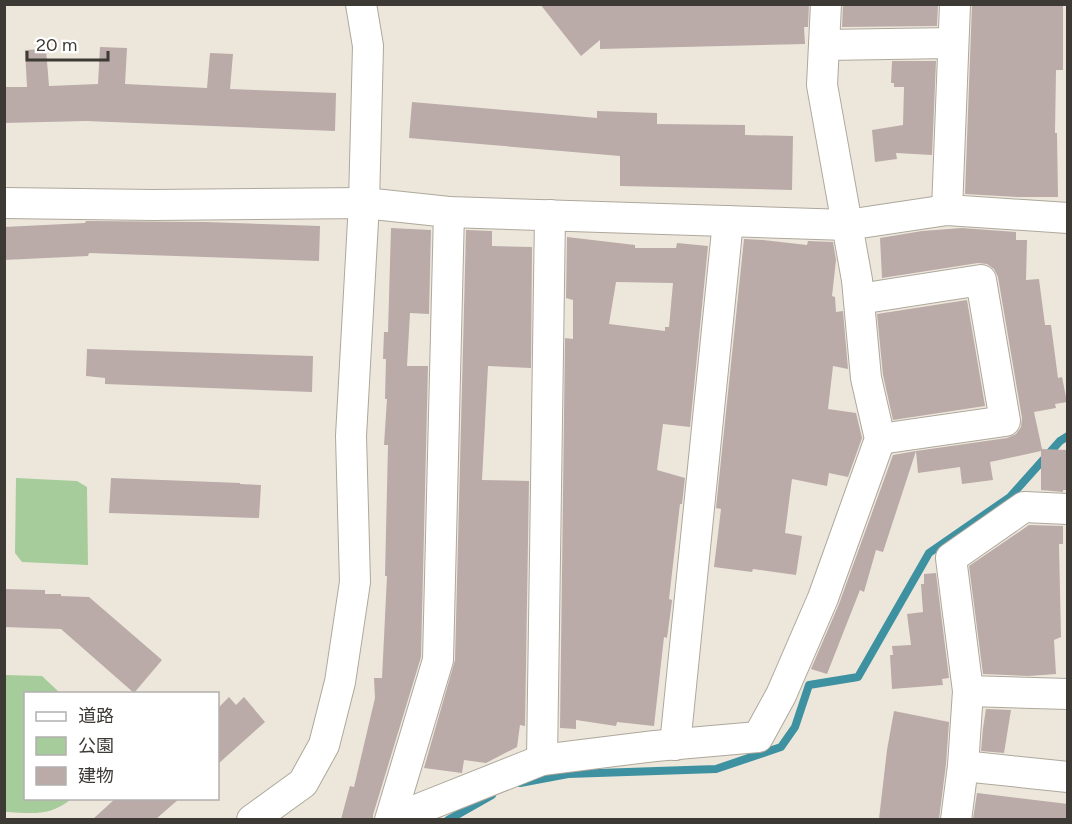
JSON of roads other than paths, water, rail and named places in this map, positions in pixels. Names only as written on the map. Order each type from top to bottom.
[{"type":"street","points":[[252,819],[303,783],[324,745],[340,682],[355,582],[351,436],[364,203],[368,46],[361,4]]},
{"type":"street","points":[[391,819],[542,760],[758,737],[781,695],[823,598],[880,440],[866,378],[857,280],[822,85],[826,4]]},
{"type":"street","points":[[947,210],[955,4]]},
{"type":"street","points":[[824,45],[953,43]]},
{"type":"street","points":[[4,203],[153,205],[364,203],[449,212],[847,225],[947,210],[1068,218]]},
{"type":"street","points":[[391,819],[438,660],[449,212]]},
{"type":"street","points":[[542,760],[550,215]]},
{"type":"street","points":[[675,745],[728,221]]},
{"type":"street","points":[[859,299],[981,280],[1005,421],[880,440]]},
{"type":"street","points":[[956,819],[963,766],[968,691],[951,558],[1024,507],[1068,508]]},
{"type":"street","points":[[968,691],[1068,694]]},
{"type":"street","points":[[963,766],[1068,777]]},
{"type":"waterway","points":[[520,783],[568,774],[716,769],[781,747],[795,727],[809,685],[858,677],[929,553],[1010,497],[1060,441],[1068,436]]},
{"type":"waterway","points":[[448,820],[492,795]]}]
